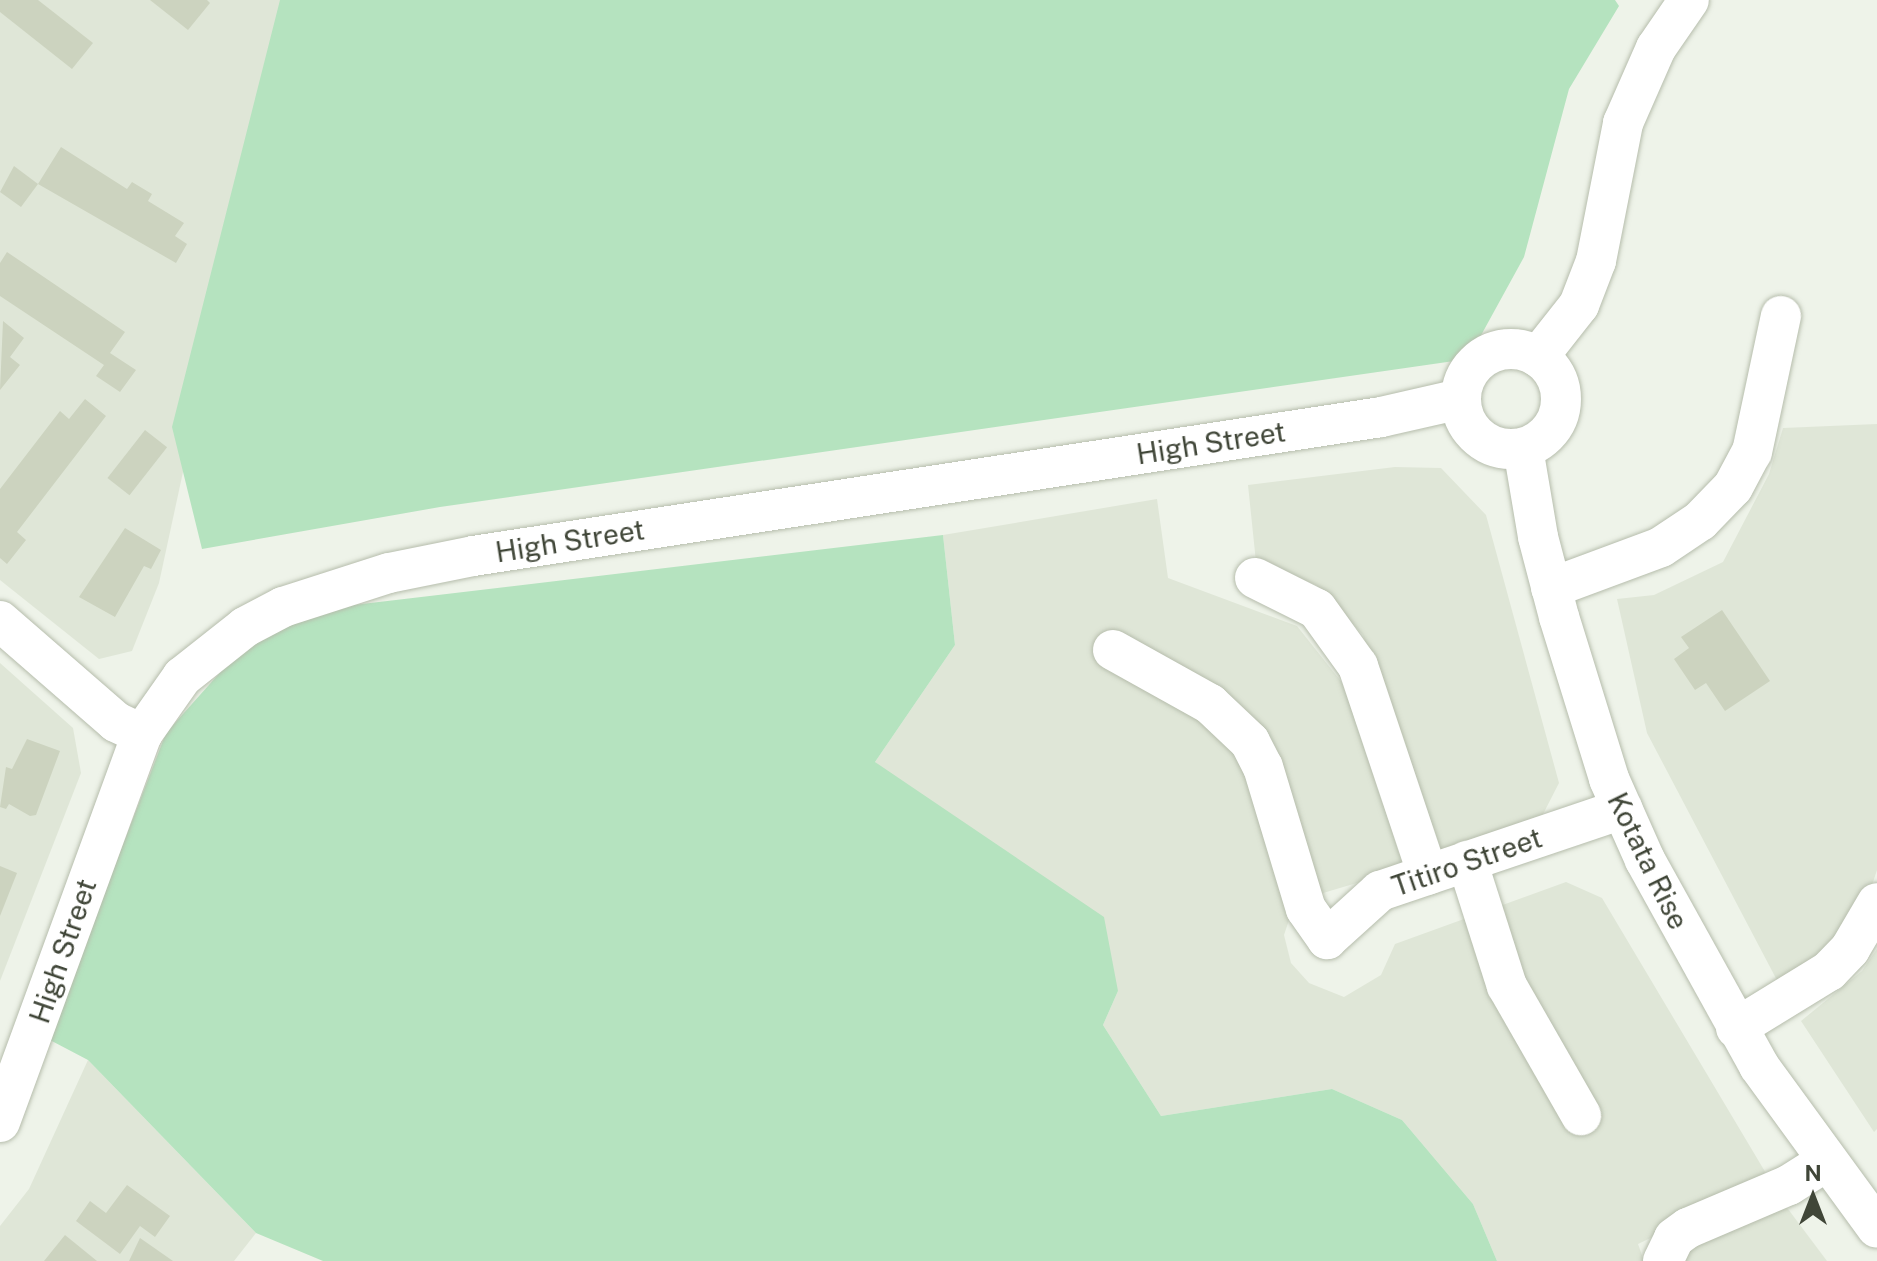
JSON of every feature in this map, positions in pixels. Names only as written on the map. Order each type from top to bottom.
[{"type":"street","points":[[1538,357],[1579,305],[1596,261],[1623,123],[1656,48],[1689,0]]},
{"type":"street","points":[[1551,588],[1661,547],[1700,521],[1733,487],[1752,452],[1781,316]]},
{"type":"street","points":[[1509,349],[1538,357],[1557,379],[1560,407],[1548,433],[1523,448],[1487,443],[1464,417],[1460,399],[1470,370],[1494,352],[1509,349]]},
{"type":"street","name":"High Street","points":[[0,1122],[142,734],[182,677],[245,627],[311,596],[389,573],[1381,417],[1460,399]]},
{"type":"street","name":"Kotata Rise","points":[[1523,448],[1551,588],[1622,809],[1736,1028],[1877,1228]]},
{"type":"street","points":[[1255,578],[1317,609],[1358,666],[1428,875]]},
{"type":"street","points":[[0,621],[116,722],[142,734]]},
{"type":"street","name":"Titiro Street","points":[[1113,650],[1210,704],[1250,742],[1263,767],[1306,909],[1327,939],[1380,891],[1622,809]]},
{"type":"street","points":[[1467,861],[1507,986],[1581,1115]]},
{"type":"street","points":[[1736,1028],[1829,971],[1850,949],[1877,903]]},
{"type":"street","points":[[1663,1261],[1674,1238],[1688,1228],[1789,1185],[1827,1161]]},
{"type":"shaded area","points":[[0,0],[285,0],[159,583],[132,651],[99,659],[0,580]]},
{"type":"shaded area","points":[[1877,424],[1877,870],[1862,915],[1827,961],[1780,986],[1647,733],[1617,599],[1654,595],[1723,562],[1769,474],[1783,428]]},
{"type":"shaded area","points":[[1395,467],[1441,468],[1486,515],[1559,783],[1540,820],[1434,856],[1363,635],[1316,585],[1256,562],[1248,485]]},
{"type":"shaded area","points":[[1157,499],[1168,578],[1297,626],[1347,689],[1404,869],[1323,893],[1292,911],[1284,935],[1291,963],[1309,983],[1344,997],[1381,975],[1395,944],[1566,882],[1602,898],[1770,1180],[1638,1244],[1644,1261],[1497,1261],[1473,1204],[1402,1120],[1332,1089],[1161,1116],[1103,1025],[1118,991],[875,762],[955,645],[943,535]]},
{"type":"shaded area","points":[[0,663],[73,728],[81,773],[0,981]]},
{"type":"shaded area","points":[[1877,949],[1877,1129],[1874,1132],[1801,1021],[1862,971]]},
{"type":"shaded area","points":[[88,1060],[256,1233],[234,1261],[0,1261],[0,1226],[29,1189]]},
{"type":"shaded area","points":[[1785,1205],[1827,1261],[1681,1261],[1685,1250]]},
{"type":"green space","points":[[280,0],[1615,0],[1619,6],[1569,89],[1524,257],[1468,359],[440,507],[202,549],[172,427]]},
{"type":"green space","points":[[943,535],[955,645],[875,762],[1104,917],[1118,991],[1103,1025],[1161,1116],[1332,1089],[1402,1120],[1473,1204],[1497,1261],[323,1261],[256,1233],[88,1060],[48,1039],[166,733],[250,639],[345,606]]},
{"type":"building","points":[[0,0],[38,0],[93,43],[72,69],[0,12]]},
{"type":"building","points":[[150,0],[207,0],[210,3],[188,30]]},
{"type":"building","points":[[61,147],[127,189],[132,182],[152,194],[148,201],[184,223],[175,236],[187,244],[176,263],[38,184]]},
{"type":"building","points":[[14,166],[38,184],[21,207],[0,192]]},
{"type":"building","points":[[7,252],[125,332],[110,353],[136,370],[120,392],[96,376],[104,365],[0,296],[0,263]]},
{"type":"building","points":[[3,321],[24,338],[10,357],[20,365],[0,390]]},
{"type":"building","points":[[85,399],[106,416],[17,532],[26,540],[7,564],[0,558],[0,489],[60,411],[69,419]]},
{"type":"building","points":[[145,430],[167,447],[130,495],[107,478]]},
{"type":"building","points":[[125,528],[161,550],[151,569],[144,566],[115,617],[79,597]]},
{"type":"building","points":[[1722,610],[1770,681],[1725,711],[1706,683],[1695,690],[1674,659],[1689,648],[1681,637]]},
{"type":"building","points":[[27,739],[60,751],[36,815],[30,816],[9,804],[6,809],[0,807],[6,767],[12,769]]},
{"type":"building","points":[[0,866],[17,873],[0,916]]},
{"type":"building","points":[[127,1185],[170,1216],[155,1237],[140,1226],[120,1254],[76,1221],[90,1201],[106,1213]]},
{"type":"building","points":[[65,1235],[97,1261],[44,1261]]},
{"type":"building","points":[[140,1238],[173,1261],[129,1261]]}]
